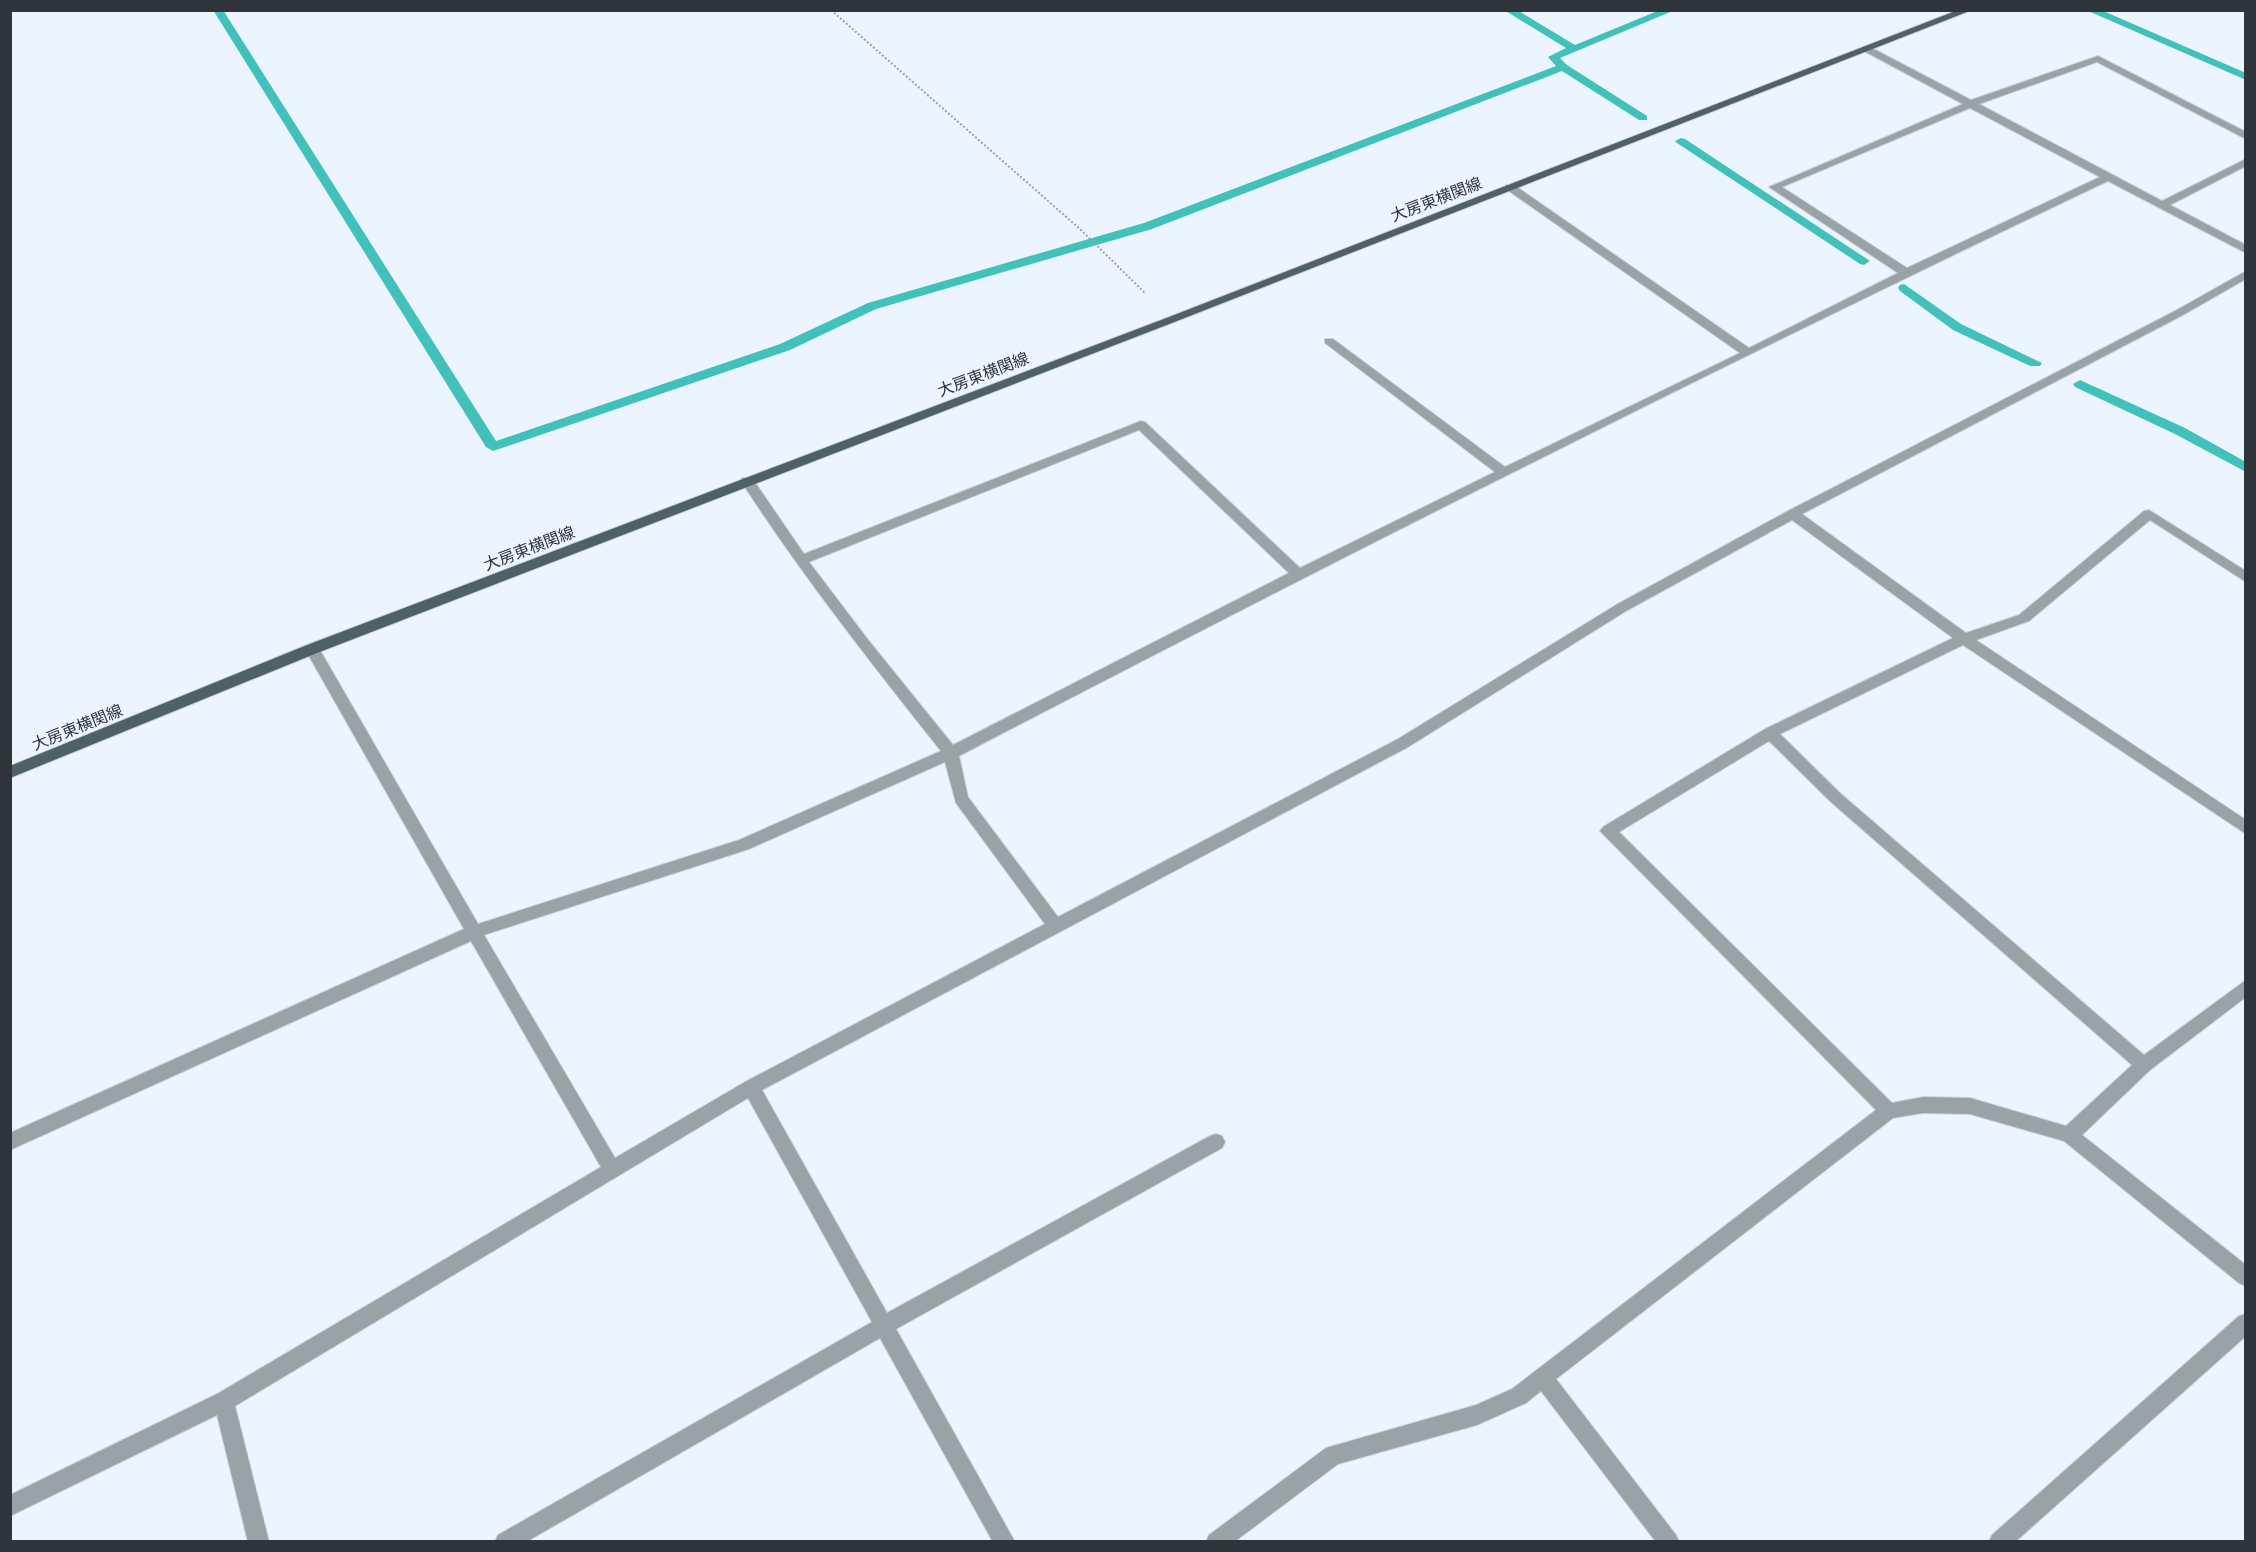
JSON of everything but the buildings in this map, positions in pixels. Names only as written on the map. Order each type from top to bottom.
[{"type":"main road","name":"大房東横関線","points":[[10,772],[312,649],[1173,319],[1968,10]]},
{"type":"street","points":[[1867,49],[2246,250]]},
{"type":"street","points":[[1905,273],[1774,186],[1970,104],[2098,59],[2246,136]]},
{"type":"street","points":[[2161,206],[2246,162]]},
{"type":"street","points":[[10,1142],[474,932],[744,845],[951,753],[1298,574],[1748,354],[1905,273],[2108,177]]},
{"type":"street","points":[[1510,187],[1748,354]]},
{"type":"street","points":[[10,1506],[224,1401],[751,1086],[1403,743],[1621,608],[1792,514],[2178,313],[2246,273]]},
{"type":"street","points":[[1329,341],[1505,473]]},
{"type":"street","points":[[801,560],[1142,425],[1298,574]]},
{"type":"street","points":[[747,481],[801,560],[864,645],[951,753],[961,799],[1056,926]]},
{"type":"street","points":[[1792,514],[1964,639],[2246,828]]},
{"type":"street","points":[[1889,1111],[1608,831],[1770,733],[1964,639],[2024,618],[2150,514],[2246,578]]},
{"type":"street","points":[[312,649],[612,1169]]},
{"type":"street","points":[[1770,733],[1836,798],[2144,1065]]},
{"type":"street","points":[[2069,1135],[2144,1065],[2246,987]]},
{"type":"street","points":[[751,1086],[1005,1542]]},
{"type":"street","points":[[1216,1542],[1333,1455],[1477,1415],[1519,1395],[1889,1111],[1923,1106],[1970,1106],[2069,1135],[2246,1277]]},
{"type":"street","points":[[505,1542],[884,1325],[1216,1142]]},
{"type":"street","points":[[1999,1542],[2246,1323]]},
{"type":"street","points":[[1543,1378],[1669,1542]]},
{"type":"street","points":[[224,1401],[259,1542]]},
{"type":"path","points":[[831,10],[1081,230],[1173,319]]},
{"type":"waterway","points":[[218,10],[493,447],[785,347],[872,306],[1148,226],[1563,67]]},
{"type":"waterway","points":[[1509,10],[1573,48]]},
{"type":"waterway","points":[[1563,67],[1553,57],[1670,10]]},
{"type":"waterway","points":[[2091,10],[2246,77]]},
{"type":"waterway","points":[[1563,67],[1643,118]]},
{"type":"waterway","points":[[1681,141],[1864,261]]},
{"type":"waterway","points":[[1904,288],[1957,327],[2035,363]]},
{"type":"waterway","points":[[2080,384],[2180,431],[2246,468]]}]
